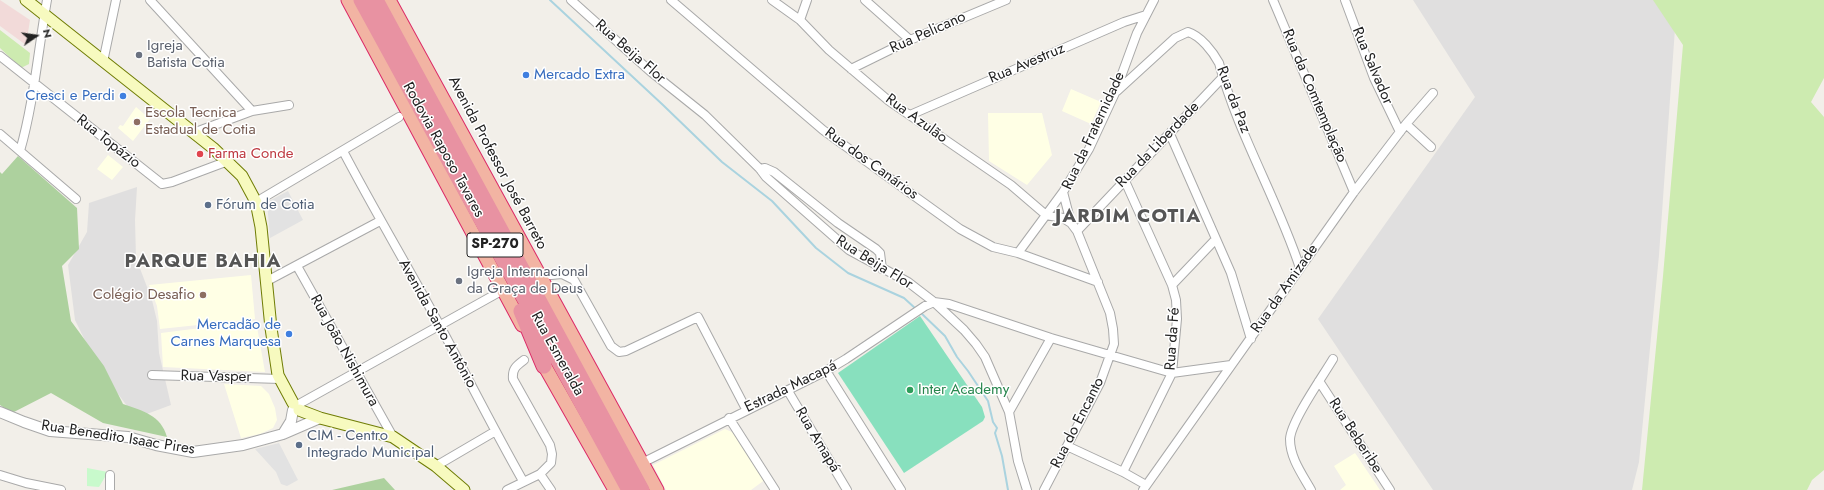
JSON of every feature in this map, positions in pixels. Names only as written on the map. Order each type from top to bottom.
[{"type":"highway","name":"Rua Esmeralda","points":[[348,0],[544,366],[615,490]]},
{"type":"highway","name":"Rodovia Raposo Tavares","points":[[361,0],[628,490]]},
{"type":"highway","name":"Rodovia Raposo Tavares","points":[[376,0],[642,490]]},
{"type":"highway","name":"Avenida Professor José Barreto","points":[[389,0],[657,490]]},
{"type":"highway","points":[[496,248],[510,286],[544,366]]},
{"type":"main road","points":[[26,0],[228,161],[242,176],[256,202],[271,328],[280,379],[296,407],[320,418],[393,437],[436,466],[464,490]]},
{"type":"street","points":[[20,151],[29,121],[47,0]]},
{"type":"street","points":[[103,62],[116,0]]},
{"type":"street","points":[[150,0],[252,110]]},
{"type":"street","name":"Rua Beija Flor","points":[[571,0],[650,71],[704,115],[760,169],[766,177],[832,237],[849,250],[908,282],[934,302],[949,304],[1051,338],[1172,373],[1231,366]]},
{"type":"street","name":"Rua dos Canários","points":[[672,0],[801,112],[872,167],[976,239],[993,247],[1018,253],[1098,282]]},
{"type":"street","name":"Rua Azulão","points":[[772,0],[800,20],[829,50],[889,101],[1011,185],[1046,215],[1062,218],[1071,223]]},
{"type":"street","points":[[800,20],[807,0]]},
{"type":"street","points":[[865,0],[910,40]]},
{"type":"street","name":"Rua Pelicano","points":[[852,69],[910,40],[1005,0]]},
{"type":"street","name":"Rua da Fraternidade","points":[[1111,355],[1114,344],[1114,329],[1110,313],[1077,231],[1071,223],[1063,192],[1089,149],[1115,93],[1137,33],[1154,0]]},
{"type":"street","name":"Rua da Comtemplação","points":[[1273,0],[1354,192]]},
{"type":"street","name":"Rua Salvador","points":[[1345,0],[1374,78],[1400,132]]},
{"type":"street","name":"Rua Avestruz","points":[[910,115],[1124,22],[1146,15]]},
{"type":"street","points":[[1124,22],[1136,28],[1137,33]]},
{"type":"street","name":"Rua da Paz","points":[[1115,93],[1175,38],[1188,32],[1194,34],[1215,56],[1245,132],[1280,213],[1300,268]]},
{"type":"street","name":"Rua Topázio","points":[[0,56],[162,184],[172,182],[228,161]]},
{"type":"street","name":"Rua da Liberdade","points":[[1077,231],[1223,77]]},
{"type":"street","name":"Rua da Amizade","points":[[1144,488],[1354,192],[1406,124],[1433,93]]},
{"type":"street","points":[[193,133],[252,110],[289,105]]},
{"type":"street","points":[[256,202],[399,117]]},
{"type":"street","points":[[1406,124],[1431,147]]},
{"type":"street","points":[[0,134],[76,199]]},
{"type":"street","points":[[1170,134],[1215,240],[1231,272],[1251,338]]},
{"type":"street","name":"Avenida Santo Antônio","points":[[343,151],[380,221],[439,326],[494,432],[523,481]]},
{"type":"street","points":[[760,169],[765,168],[774,172],[838,223],[876,249],[880,253],[882,269]]},
{"type":"street","name":"Rua da Fé","points":[[1123,472],[1172,373],[1177,319],[1176,300],[1172,285],[1125,181]]},
{"type":"street","points":[[1018,253],[1063,192]]},
{"type":"street","points":[[266,281],[380,221]]},
{"type":"street","points":[[1172,285],[1215,240]]},
{"type":"street","name":"Rua João Nishimura","points":[[296,266],[393,437]]},
{"type":"street","points":[[540,276],[556,274],[568,277],[580,288],[611,346],[615,350],[626,351],[698,317],[746,409]]},
{"type":"street","points":[[283,434],[296,407],[356,371],[503,290]]},
{"type":"street","points":[[934,302],[964,330],[985,357],[1009,412],[1018,461],[1027,490]]},
{"type":"street","name":"Estrada Macapá","points":[[642,463],[746,409],[788,391],[826,371],[914,313],[934,302]]},
{"type":"street","points":[[1009,412],[1051,338]]},
{"type":"street","name":"Rua do Encanto","points":[[1044,490],[1100,383],[1111,355]]},
{"type":"street","points":[[1311,490],[1296,465],[1290,438],[1294,426],[1333,358]]},
{"type":"street","points":[[507,490],[540,474],[551,463],[552,454],[550,446],[513,379],[512,373],[515,367],[524,360]]},
{"type":"street","points":[[826,371],[901,490]]},
{"type":"street","name":"Rua Vasper","points":[[152,375],[280,379]]},
{"type":"street","name":"Rua Beberibe","points":[[1319,381],[1390,490]]},
{"type":"street","name":"Rua Amapá","points":[[788,391],[847,490]]},
{"type":"street","name":"Rua Benedito Isaac Pires","points":[[0,412],[50,431],[128,437],[156,445],[193,452],[243,445],[283,434],[320,418]]},
{"type":"street","points":[[729,418],[775,490]]},
{"type":"street","points":[[436,466],[494,432]]},
{"type":"street","points":[[1067,446],[1123,472],[1144,488]]},
{"type":"street","points":[[540,474],[551,490]]},
{"type":"street","points":[[0,475],[26,483],[61,490]]},
{"type":"street","points":[[110,475],[110,490]]},
{"type":"shaded area","points":[[0,0],[30,20],[26,45],[0,26]]},
{"type":"shaded area","points":[[1413,0],[1677,0],[1659,255],[1639,462],[1632,490],[1433,490],[1318,319],[1475,97]]},
{"type":"shaded area","points":[[1071,89],[1101,102],[1091,124],[1062,111]]},
{"type":"shaded area","name":"Escola Tecnica Estadual de Cotia","points":[[136,107],[150,119],[133,141],[118,128],[120,125],[123,126]]},
{"type":"shaded area","points":[[988,113],[1042,113],[1052,155],[1027,185],[989,161]]},
{"type":"shaded area","points":[[108,155],[123,167],[112,180],[97,169]]},
{"type":"shaded area","points":[[137,187],[135,220],[136,258],[152,300],[157,321],[159,353],[171,405],[136,418],[98,367],[75,320],[68,265],[87,232],[89,203]]},
{"type":"shaded area","points":[[288,191],[303,220],[270,238],[267,202]]},
{"type":"shaded area","name":"Colégio Desafio","points":[[251,275],[255,319],[160,329],[157,306],[149,285]]},
{"type":"shaded area","points":[[256,321],[265,372],[163,367],[161,333]]},
{"type":"shaded area","points":[[224,384],[261,386],[269,394],[275,408],[277,420],[273,428],[260,434],[241,438]]},
{"type":"shaded area","points":[[725,429],[734,433],[766,479],[751,490],[666,490],[653,465]]},
{"type":"shaded area","points":[[279,443],[298,480],[287,486],[281,484],[276,472],[255,449]]},
{"type":"shaded area","points":[[1355,453],[1380,490],[1340,490],[1346,485],[1334,466]]},
{"type":"green space","points":[[1653,0],[1824,0],[1824,78],[1811,102],[1824,117],[1824,470],[1812,480],[1807,490],[1642,490],[1663,276],[1683,45]]},
{"type":"green space","points":[[0,30],[30,53],[29,64],[21,68],[0,48]]},
{"type":"green space","points":[[18,156],[77,208],[79,249],[62,266],[71,321],[104,366],[123,404],[144,412],[156,419],[167,437],[103,423],[51,393],[12,413],[0,405],[0,172],[2,174]]},
{"type":"green space","name":"Inter Academy","points":[[920,316],[982,407],[985,417],[983,421],[904,473],[838,373]]},
{"type":"green space","points":[[87,468],[108,472],[99,487],[87,486]]},
{"type":"green space","points":[[384,478],[395,490],[332,490]]},
{"type":"waterway","points":[[550,0],[722,162],[772,201],[816,248],[848,273],[904,298],[916,309]]},
{"type":"waterway","points":[[920,312],[945,336],[957,357],[988,401],[993,422],[997,428],[995,433],[1002,456],[1008,490]]},
{"type":"place","name":"Igreja Batista Cotia","points":[[139,55]]},
{"type":"place","name":"Mercado Extra","points":[[526,75]]},
{"type":"place","name":"Cresci e Perdi","points":[[123,96]]},
{"type":"place","name":"Escola Tecnica Estadual de Cotia","points":[[137,122]]},
{"type":"place","name":"Farma Conde","points":[[200,154]]},
{"type":"place","name":"Fórum de Cotia","points":[[208,205]]},
{"type":"place","name":"Igreja Internacional da Graça de Deus","points":[[459,281]]},
{"type":"place","name":"Colégio Desafio","points":[[203,295]]},
{"type":"place","name":"Mercadão de Carnes Marquesa","points":[[289,334]]},
{"type":"place","name":"Inter Academy","points":[[910,390]]},
{"type":"place","name":"CIM - Centro Integrado Municipal","points":[[299,445]]},
{"type":"district","name":"JARDIM COTIA","points":[[1128,217]]},
{"type":"district","name":"PARQUE BAHIA","points":[[203,262]]}]
